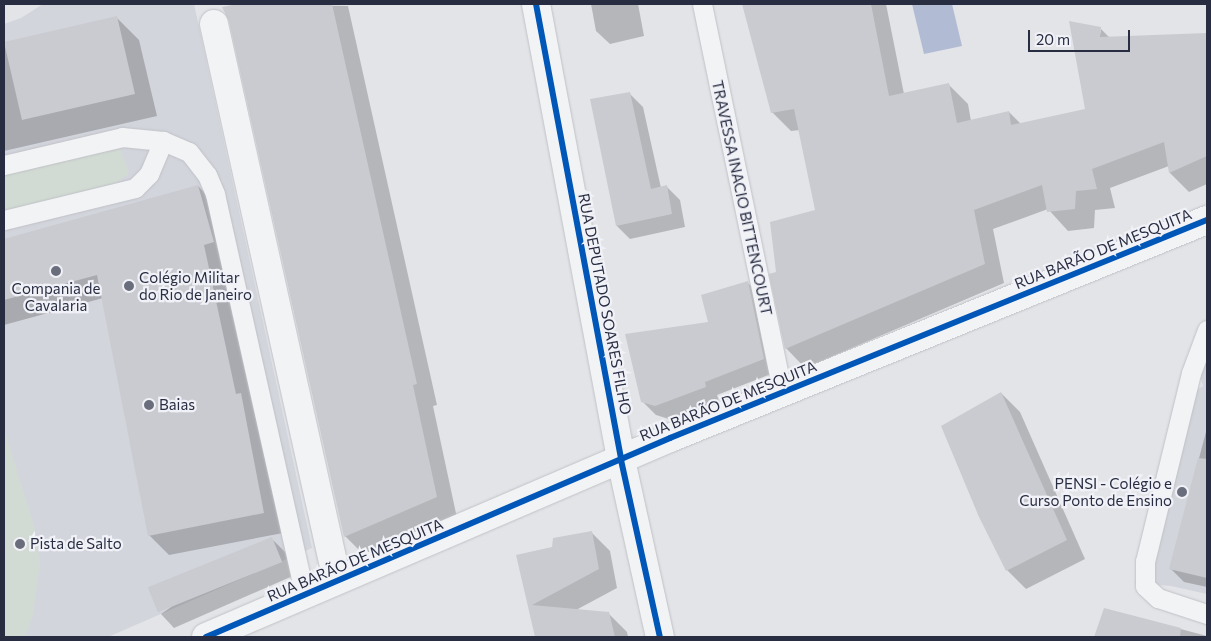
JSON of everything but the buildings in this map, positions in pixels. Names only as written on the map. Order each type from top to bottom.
[{"type":"street","name":"RUA DEPUTADO SOARES FILHO","points":[[536,4],[621,460],[660,637]]},
{"type":"street","points":[[214,24],[337,580]]},
{"type":"street","name":"RUA BARÃO DE MESQUITA","points":[[206,637],[782,392],[1207,220]]},
{"type":"lane","name":"TRAVESSA INACIO BITTENCOURT","points":[[702,4],[782,392]]},
{"type":"lane","points":[[4,165],[122,137],[163,141],[189,152],[207,175],[215,194],[305,595]]},
{"type":"lane","points":[[4,220],[135,188],[149,174],[163,141]]},
{"type":"lane","points":[[1207,330],[1191,373],[1145,561],[1145,586],[1158,598],[1207,614]]},
{"type":"shaded area","name":"Colégio Militar do Rio de Janeiro","points":[[43,4],[194,4],[312,548],[108,637],[4,637],[4,24],[21,18]]},
{"type":"shaded area","points":[[114,132],[129,173],[117,183],[4,213],[4,160]]},
{"type":"shaded area","name":"PENSI - Colégio e Curso Ponto de Ensino","points":[[1207,352],[1207,594],[1171,586],[1135,583],[1180,401],[1203,386],[1197,365]]},
{"type":"shaded area","name":"Pista de Salto","points":[[4,429],[34,526],[40,563],[33,615],[25,637],[4,637]]},
{"type":"water","points":[[912,4],[952,4],[962,46],[924,54]]},
{"type":"cycle path","points":[[536,4],[621,460],[660,637]]},
{"type":"cycle path","points":[[206,637],[670,438],[1207,220]]},
{"type":"place","name":"Compania de Cavalaria","points":[[56,271]]},
{"type":"place","name":"Colégio Militar do Rio de Janeiro","points":[[129,286]]},
{"type":"place","name":"Baias","points":[[149,405]]},
{"type":"place","name":"PENSI - Colégio e Curso Ponto de Ensino","points":[[1182,492]]},
{"type":"place","name":"Pista de Salto","points":[[20,544]]}]
